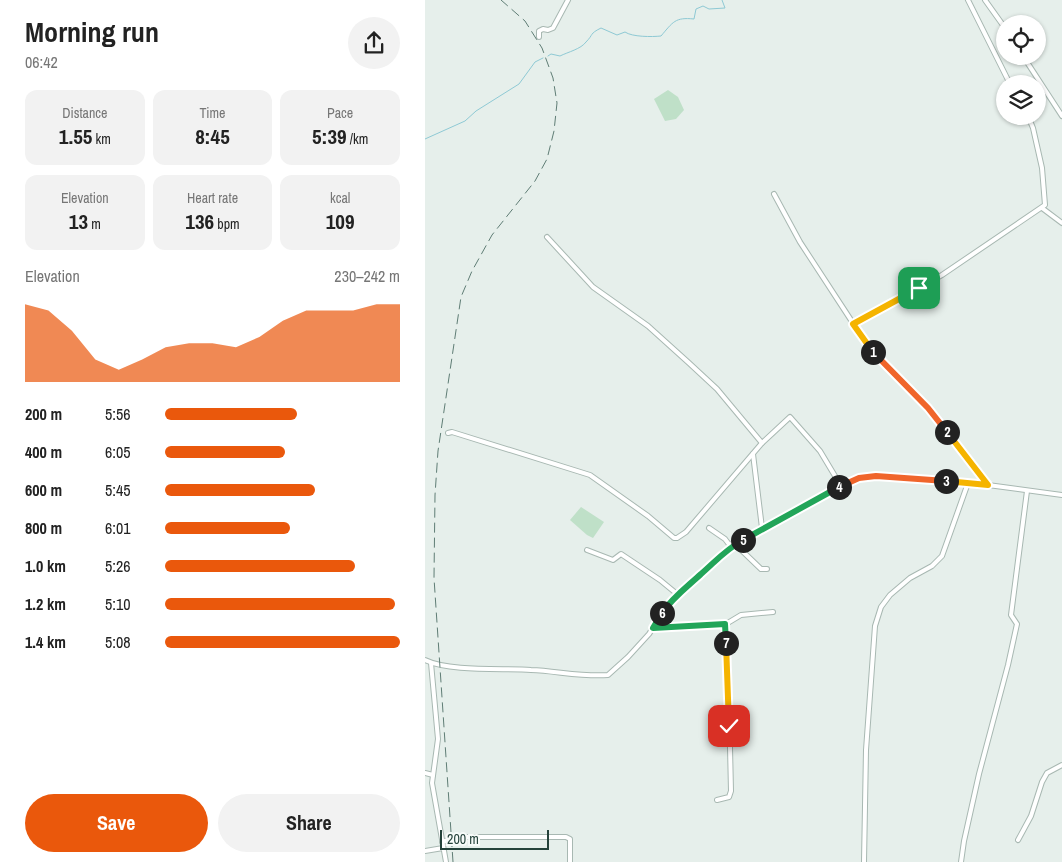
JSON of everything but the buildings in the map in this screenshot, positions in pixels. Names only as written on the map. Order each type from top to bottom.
[{"type":"street","points":[[539,37],[539,31],[553,28],[568,0]]},
{"type":"street","points":[[968,0],[1006,75]]},
{"type":"street","points":[[985,0],[996,15]]},
{"type":"street","points":[[1029,65],[1062,116]]},
{"type":"street","points":[[853,324],[942,275],[1022,219],[1042,208],[1046,203],[1042,168],[1032,125]]},
{"type":"street","points":[[774,194],[800,242],[853,324],[876,355],[928,408],[988,485]]},
{"type":"street","points":[[1042,208],[1062,222]]},
{"type":"street","points":[[547,237],[593,287],[648,326],[689,362],[717,389],[762,443]]},
{"type":"street","points":[[448,433],[452,432],[589,475],[648,516],[671,536],[677,538],[686,532],[762,443],[790,416],[820,451],[841,486]]},
{"type":"street","points":[[753,454],[763,528]]},
{"type":"street","points":[[425,660],[431,663],[467,668],[607,675],[628,657],[653,628],[677,594],[733,545],[859,478],[876,476],[968,483],[1062,495]]},
{"type":"street","points":[[864,862],[866,750],[875,626],[881,607],[891,594],[910,578],[932,566],[942,556],[968,483]]},
{"type":"street","points":[[961,862],[979,774],[1017,624],[1011,615],[1027,491]]},
{"type":"street","points":[[709,528],[733,545],[761,569],[767,569]]},
{"type":"street","points":[[587,550],[613,560],[621,554],[660,580],[677,594]]},
{"type":"street","points":[[653,628],[728,624],[737,616],[773,612]]},
{"type":"street","points":[[717,800],[729,797],[731,791],[728,660],[725,624]]},
{"type":"street","points":[[431,663],[438,739],[433,789],[446,862]]},
{"type":"street","points":[[1018,840],[1031,816],[1042,782],[1047,774],[1062,765]]},
{"type":"street","points":[[425,773],[433,775]]},
{"type":"street","points":[[442,842],[457,837],[567,836],[570,839],[570,862]]},
{"type":"street","points":[[425,851],[443,848]]},
{"type":"green space","points":[[668,90],[678,97],[684,110],[676,119],[665,121],[654,99]]},
{"type":"green space","points":[[581,507],[604,522],[593,538],[570,520]]},
{"type":"waterway","points":[[548,56],[551,54],[560,56],[578,48],[601,28],[617,35],[625,32],[637,36],[661,36],[678,20],[694,19],[696,9],[703,6],[709,9],[725,8],[722,0]]},
{"type":"waterway","points":[[425,139],[465,121],[476,111],[519,84],[535,62],[543,58]]},
{"type":"railway","points":[[453,862],[434,578],[435,495],[438,451],[461,297],[472,271],[492,235],[535,181],[547,159],[554,131],[557,103],[553,78],[542,48],[525,21],[501,0]]},
{"type":"route","points":[[729,726],[728,660],[725,624],[653,628],[672,599],[681,590],[728,548],[779,519],[859,478],[876,476],[988,485],[928,408],[876,355],[853,324],[919,288]]}]
